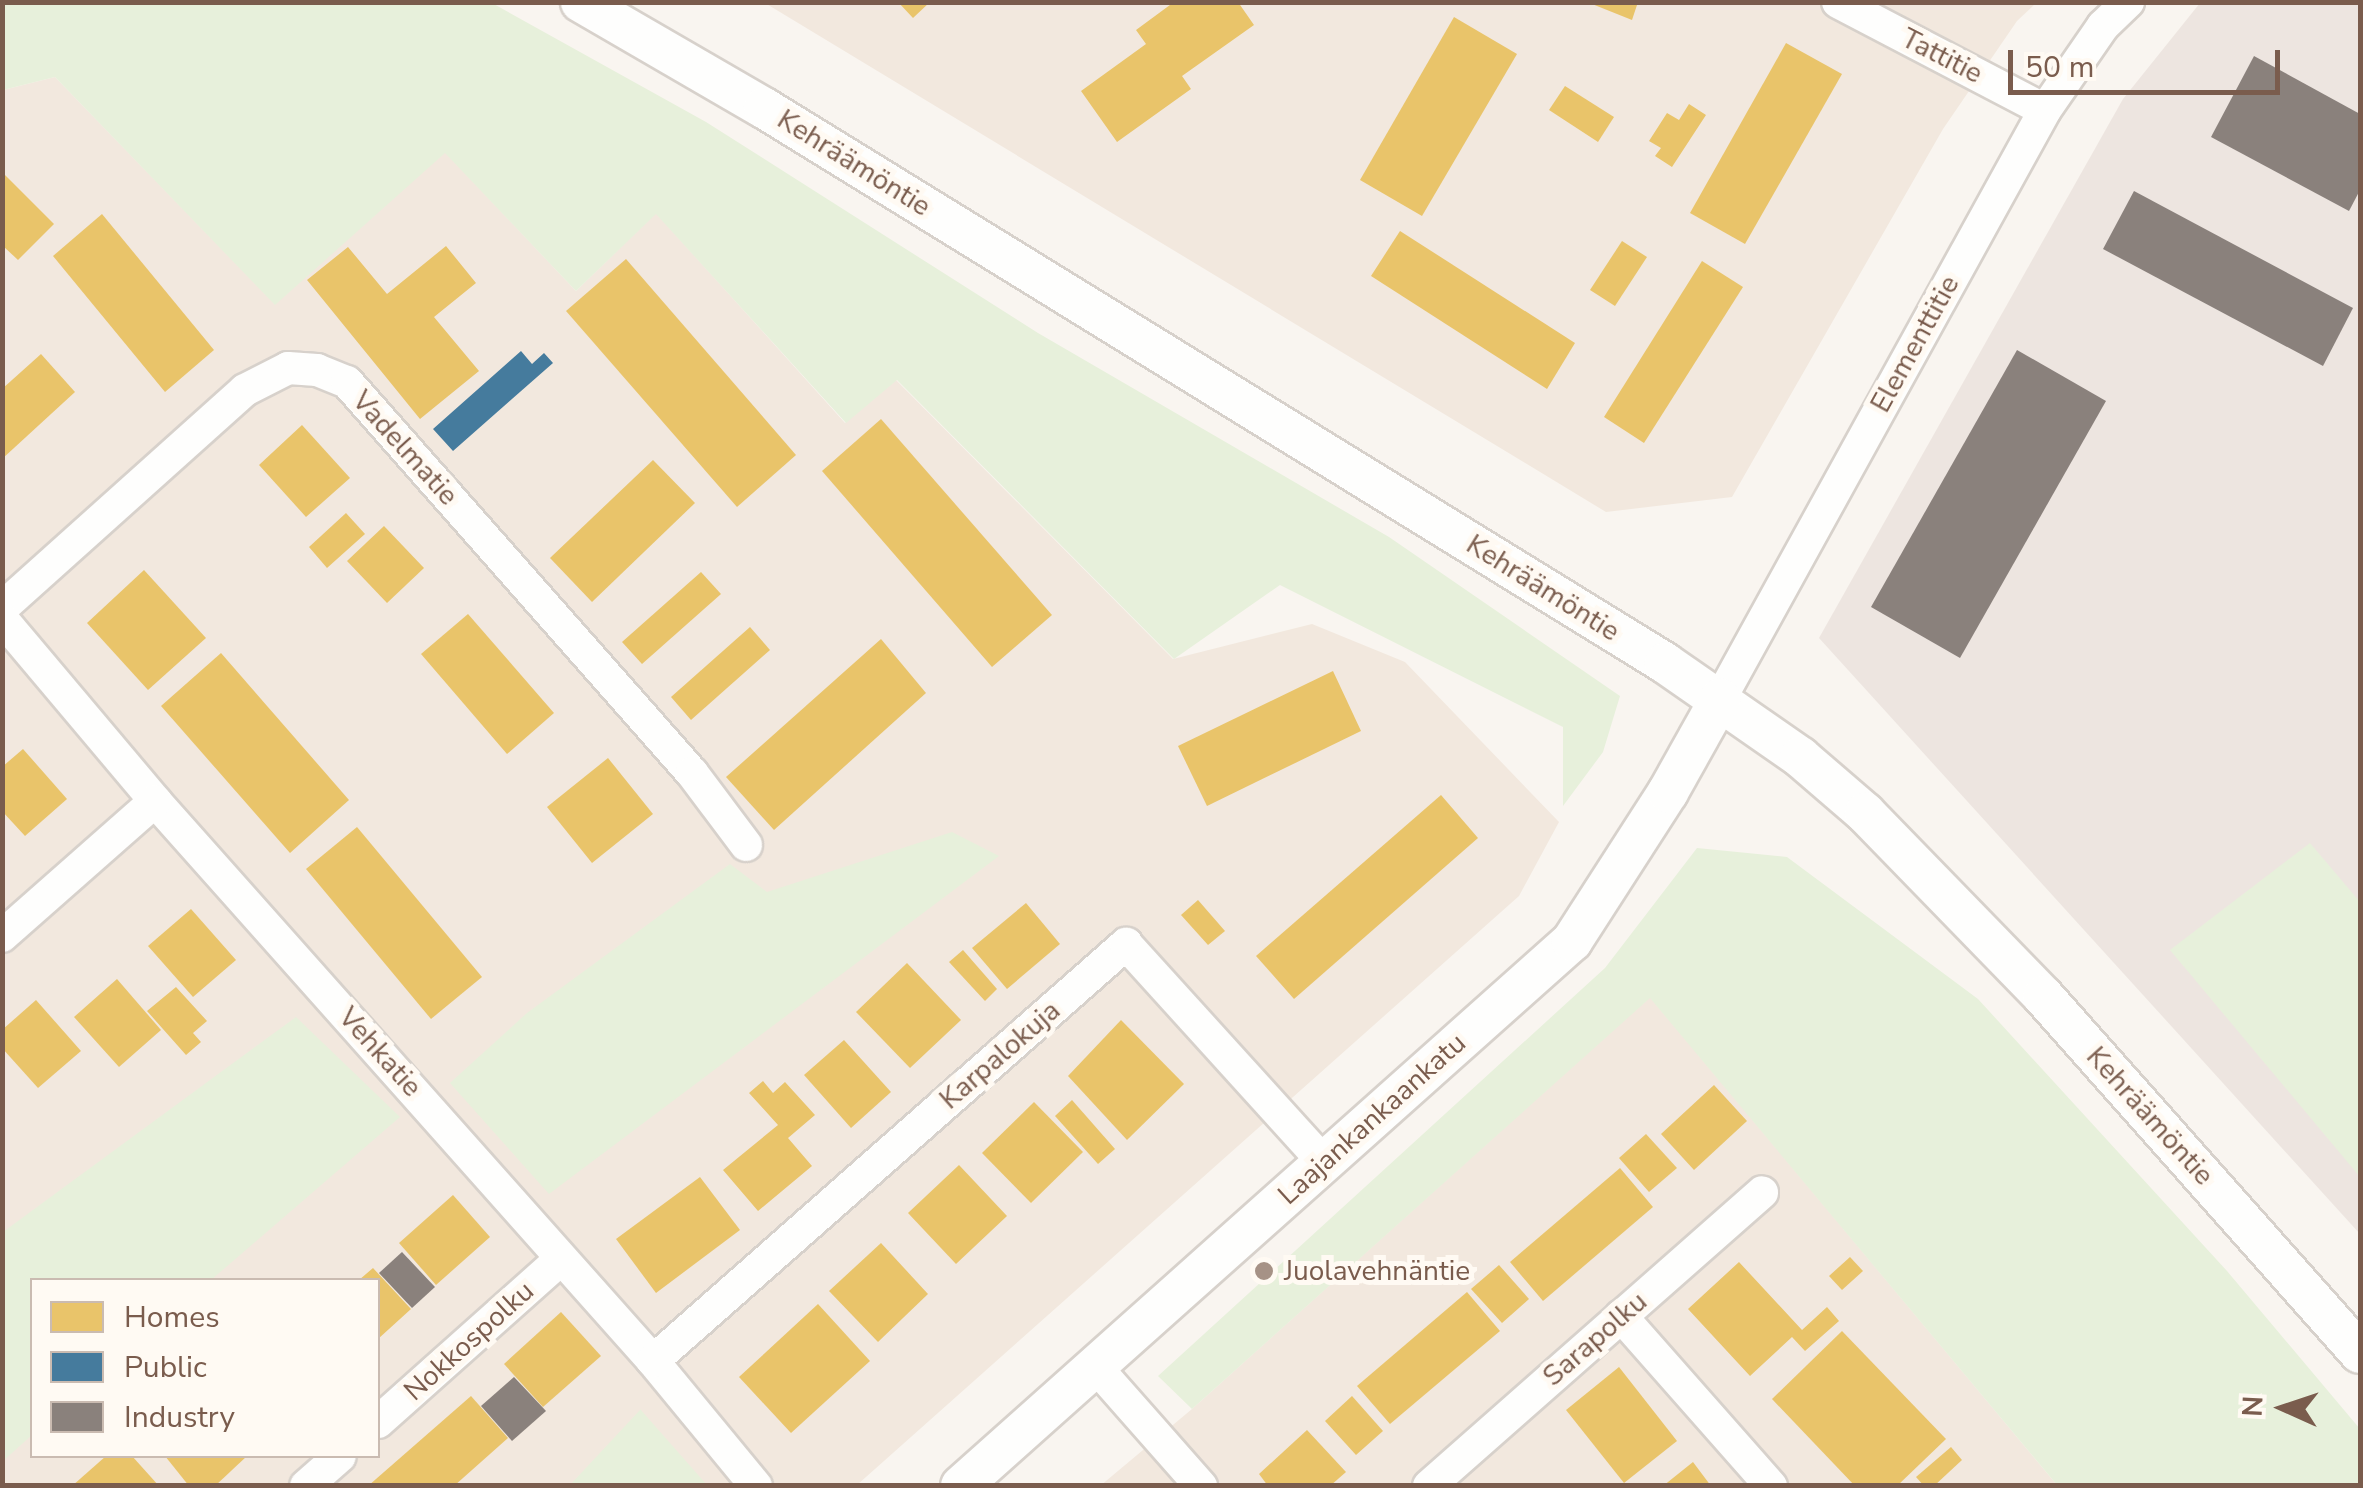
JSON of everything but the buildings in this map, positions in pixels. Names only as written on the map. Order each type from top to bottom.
[{"type":"street","name":"Kehräämöntie","points":[[581,2],[764,108],[1720,699],[1800,757],[1878,827],[2043,996],[2360,1353]]},
{"type":"street","name":"Tattitie","points":[[1838,2],[2045,110]]},
{"type":"street","name":"Elementtitie","points":[[1720,699],[2045,110],[2103,26],[2128,2]]},
{"type":"street","name":"Vadelmatie","points":[[2,608],[245,390],[288,368],[317,370],[347,382],[692,772],[746,846]]},
{"type":"street","name":"Vehkatie","points":[[2,619],[156,801],[653,1362],[756,1486]]},
{"type":"street","name":"Laajankankaankatu","points":[[961,1486],[1572,940],[1668,792],[1720,699]]},
{"type":"street","points":[[2,936],[156,801]]},
{"type":"street","name":"Karpalokuja","points":[[653,1362],[1126,944],[1324,1162]]},
{"type":"street","name":"Sarapolku","points":[[1429,1486],[1762,1192]]},
{"type":"street","name":"Nokkospolku","points":[[380,1420],[561,1260]]},
{"type":"street","points":[[1621,1316],[1771,1486]]},
{"type":"street","points":[[1096,1367],[1201,1486]]},
{"type":"street","points":[[306,1486],[338,1458]]},
{"type":"shaded area","points":[[765,3],[2036,3],[2017,21],[1943,129],[1732,497],[1606,512]]},
{"type":"shaded area","points":[[2200,3],[2360,3],[2360,1234],[1819,638],[2123,99]]},
{"type":"shaded area","points":[[55,77],[275,304],[445,152],[576,291],[656,213],[845,423],[896,380],[1173,659],[1312,624],[1405,662],[1559,822],[1519,896],[857,1485],[3,1486],[3,90]]},
{"type":"shaded area","points":[[1650,997],[2057,1485],[1100,1486],[1192,1409]]},
{"type":"green space","points":[[3,2],[492,3],[706,122],[1038,333],[1389,537],[1620,696],[1603,752],[1563,806],[1563,727],[1280,585],[1174,659],[897,380],[846,423],[656,214],[576,291],[445,153],[275,305],[55,77],[3,90]]},
{"type":"green space","points":[[952,832],[999,856],[549,1194],[450,1083],[527,1013],[730,864],[767,892]]},
{"type":"green space","points":[[2310,843],[2360,902],[2360,1177],[2170,950]]},
{"type":"green space","points":[[1697,848],[1787,857],[1978,999],[2227,1271],[2360,1429],[2360,1485],[2057,1485],[1650,998],[1192,1409],[1158,1376],[1605,968]]},
{"type":"green space","points":[[296,1017],[400,1117],[213,1278],[30,1278],[30,1437],[3,1461],[3,1232]]},
{"type":"green space","points":[[640,1410],[707,1485],[570,1485]]},
{"type":"place","name":"Juolavehnäntie","points":[[1264,1271]]}]
